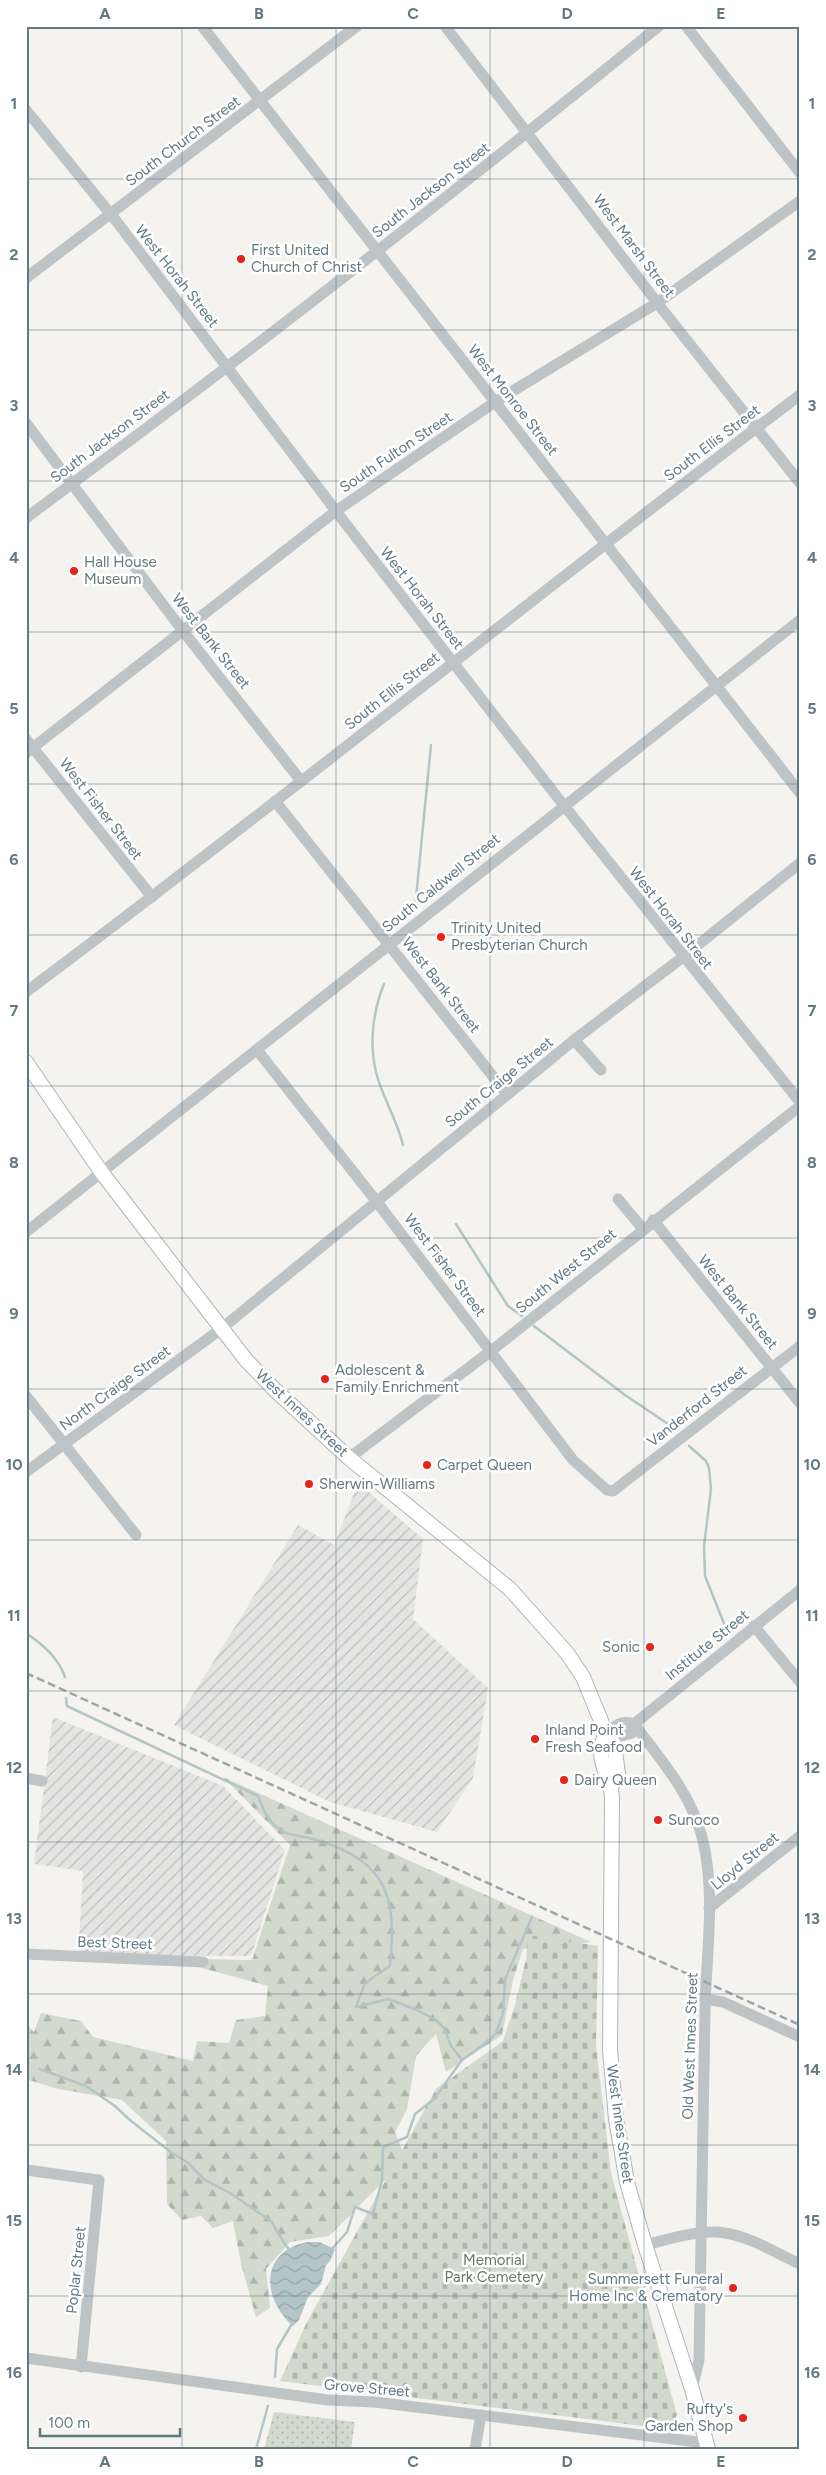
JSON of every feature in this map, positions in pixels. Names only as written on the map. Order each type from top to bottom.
[{"type":"main road","name":"West Innes Street","points":[[26,1062],[102,1172],[221,1329],[275,1390],[349,1458],[510,1589],[547,1628],[567,1653],[583,1678],[606,1733],[601,1743],[601,1752],[605,1776],[611,1787],[610,2050],[616,2119],[626,2173],[645,2245],[692,2389],[707,2446]]},
{"type":"street","name":"West Monroe Street","points":[[202,26],[800,793]]},
{"type":"street","name":"South Church Street","points":[[26,278],[260,102],[357,26]]},
{"type":"street","name":"West Marsh Street","points":[[446,26],[657,303],[800,483]]},
{"type":"street","name":"South Jackson Street","points":[[26,518],[378,250],[659,26]]},
{"type":"street","points":[[686,26],[800,173]]},
{"type":"street","name":"West Horah Street","points":[[26,110],[110,214],[563,805],[683,958],[800,1102]]},
{"type":"street","name":"South Fulton Street","points":[[29,746],[183,631],[336,511],[495,402],[657,303],[800,201]]},
{"type":"street","name":"South Ellis Street","points":[[26,992],[152,897],[606,543],[800,395]]},
{"type":"street","name":"West Bank Street","points":[[26,423],[183,631],[301,781]]},
{"type":"street","name":"South Caldwell Street","points":[[26,1232],[563,805],[800,620]]},
{"type":"street","name":"West Fisher Street","points":[[29,746],[152,897]]},
{"type":"street","name":"West Bank Street","points":[[275,801],[507,1094]]},
{"type":"street","name":"South Craige Street","points":[[221,1329],[574,1040],[683,958],[800,863]]},
{"type":"street","points":[[574,1040],[601,1070]]},
{"type":"street","name":"West Fisher Street","points":[[257,1050],[378,1202],[573,1460],[607,1490],[613,1491]]},
{"type":"street","name":"South West Street","points":[[349,1458],[492,1351],[654,1220],[800,1106]]},
{"type":"street","points":[[618,1199],[643,1229]]},
{"type":"street","name":"West Bank Street","points":[[654,1220],[800,1402]]},
{"type":"street","name":"North Craige Street","points":[[26,1472],[221,1329]]},
{"type":"street","name":"Vanderford Street","points":[[613,1491],[800,1346]]},
{"type":"street","points":[[26,1396],[136,1535]]},
{"type":"street","name":"Institute Street","points":[[606,1733],[620,1736],[632,1732],[634,1724],[800,1590]]},
{"type":"street","points":[[754,1626],[800,1682]]},
{"type":"street","name":"Old West Innes Street","points":[[634,1724],[677,1781],[691,1806],[703,1840],[709,1908],[705,1999],[699,2360],[692,2389]]},
{"type":"street","points":[[26,1778],[42,1781]]},
{"type":"street","name":"Lloyd Street","points":[[709,1908],[800,1836]]},
{"type":"street","name":"Best Street","points":[[26,1954],[203,1962]]},
{"type":"street","points":[[705,1999],[723,2002],[800,2037]]},
{"type":"street","name":"Poplar Street","points":[[26,2170],[99,2180],[81,2367]]},
{"type":"street","points":[[645,2245],[702,2233],[724,2233],[740,2237],[800,2264]]},
{"type":"street","name":"Grove Street","points":[[26,2358],[328,2400],[375,2402],[707,2446]]},
{"type":"street","points":[[475,2449],[481,2415]]},
{"type":"shaded area","points":[[358,1483],[423,1539],[413,1619],[488,1688],[473,1778],[437,1832],[330,1802],[174,1725],[298,1525],[334,1545]]},
{"type":"shaded area","points":[[53,1717],[223,1786],[285,1850],[251,1956],[78,1955],[83,1871],[34,1864]]},
{"type":"green space","points":[[223,1777],[591,1942],[523,1949],[513,1980],[502,2035],[446,2072],[436,2034],[416,2056],[407,2109],[395,2132],[406,2159],[329,2236],[290,2242],[266,2269],[270,2308],[256,2317],[241,2264],[233,2221],[213,2228],[201,2216],[182,2220],[167,2204],[166,2141],[122,2100],[58,2089],[26,2079],[26,2024],[34,2032],[41,2013],[81,2021],[93,2037],[193,2061],[197,2041],[229,2043],[236,2020],[265,2016],[268,1986],[202,1968],[203,1959],[252,1960],[290,1845]]},
{"type":"green space","name":"Memorial Park Cemetery","points":[[528,1935],[598,1946],[596,2045],[611,2173],[677,2415],[674,2423],[667,2429],[280,2381],[307,2322],[436,2089],[503,2041],[515,2005],[526,1959]]},
{"type":"green space","points":[[274,2412],[355,2422],[351,2449],[264,2449]]},
{"type":"water","points":[[307,2242],[319,2242],[335,2249],[330,2261],[326,2265],[321,2284],[308,2297],[299,2320],[293,2326],[275,2303],[270,2278],[273,2266],[280,2256],[291,2247]]},
{"type":"waterway","points":[[415,908],[431,745]]},
{"type":"waterway","points":[[384,984],[377,1005],[373,1027],[374,1061],[382,1090],[403,1145]]},
{"type":"waterway","points":[[456,1224],[508,1306],[522,1316]]},
{"type":"waterway","points":[[534,1326],[625,1395],[677,1430]]},
{"type":"waterway","points":[[689,1446],[706,1461],[709,1468],[711,1489],[704,1546],[705,1576],[727,1631]]},
{"type":"waterway","points":[[26,1633],[49,1652],[58,1663],[65,1677]]},
{"type":"waterway","points":[[66,1698],[67,1706],[258,1796],[270,1820],[282,1831],[317,1840],[341,1849],[359,1859],[373,1871],[383,1885],[389,1902],[392,1920],[390,1966],[365,1983],[356,2007],[388,1999],[417,2010],[436,2020],[444,2028],[451,2046],[462,2060]]},
{"type":"waterway","points":[[330,2251],[347,2232],[355,2207],[373,2214],[382,2180],[383,2147],[407,2137],[415,2114],[434,2099],[462,2060],[491,2039],[496,2033],[503,2013],[505,1979],[532,1917]]},
{"type":"waterway","points":[[40,2069],[86,2086],[115,2106],[172,2153],[187,2162],[205,2180],[230,2193],[271,2221],[291,2251]]},
{"type":"waterway","points":[[275,2377],[277,2349],[293,2322]]},
{"type":"waterway","points":[[256,2449],[268,2406]]},
{"type":"railway","points":[[26,1673],[800,2025]]},
{"type":"place","name":"First United Church of Christ","points":[[241,259]]},
{"type":"place","name":"Hall House Museum","points":[[74,571]]},
{"type":"place","name":"Trinity United Presbyterian Church","points":[[441,937]]},
{"type":"place","name":"Adolescent & Family Enrichment","points":[[325,1379]]},
{"type":"place","name":"Carpet Queen","points":[[427,1465]]},
{"type":"place","name":"Sherwin-Williams","points":[[309,1484]]},
{"type":"place","name":"Sonic","points":[[650,1647]]},
{"type":"place","name":"Inland Point Fresh Seafood","points":[[535,1739]]},
{"type":"place","name":"Dairy Queen","points":[[564,1780]]},
{"type":"place","name":"Sunoco","points":[[658,1820]]},
{"type":"place","name":"Summersett Funeral Home Inc & Crematory","points":[[733,2288]]},
{"type":"place","name":"Rufty's Garden Shop","points":[[743,2418]]}]
